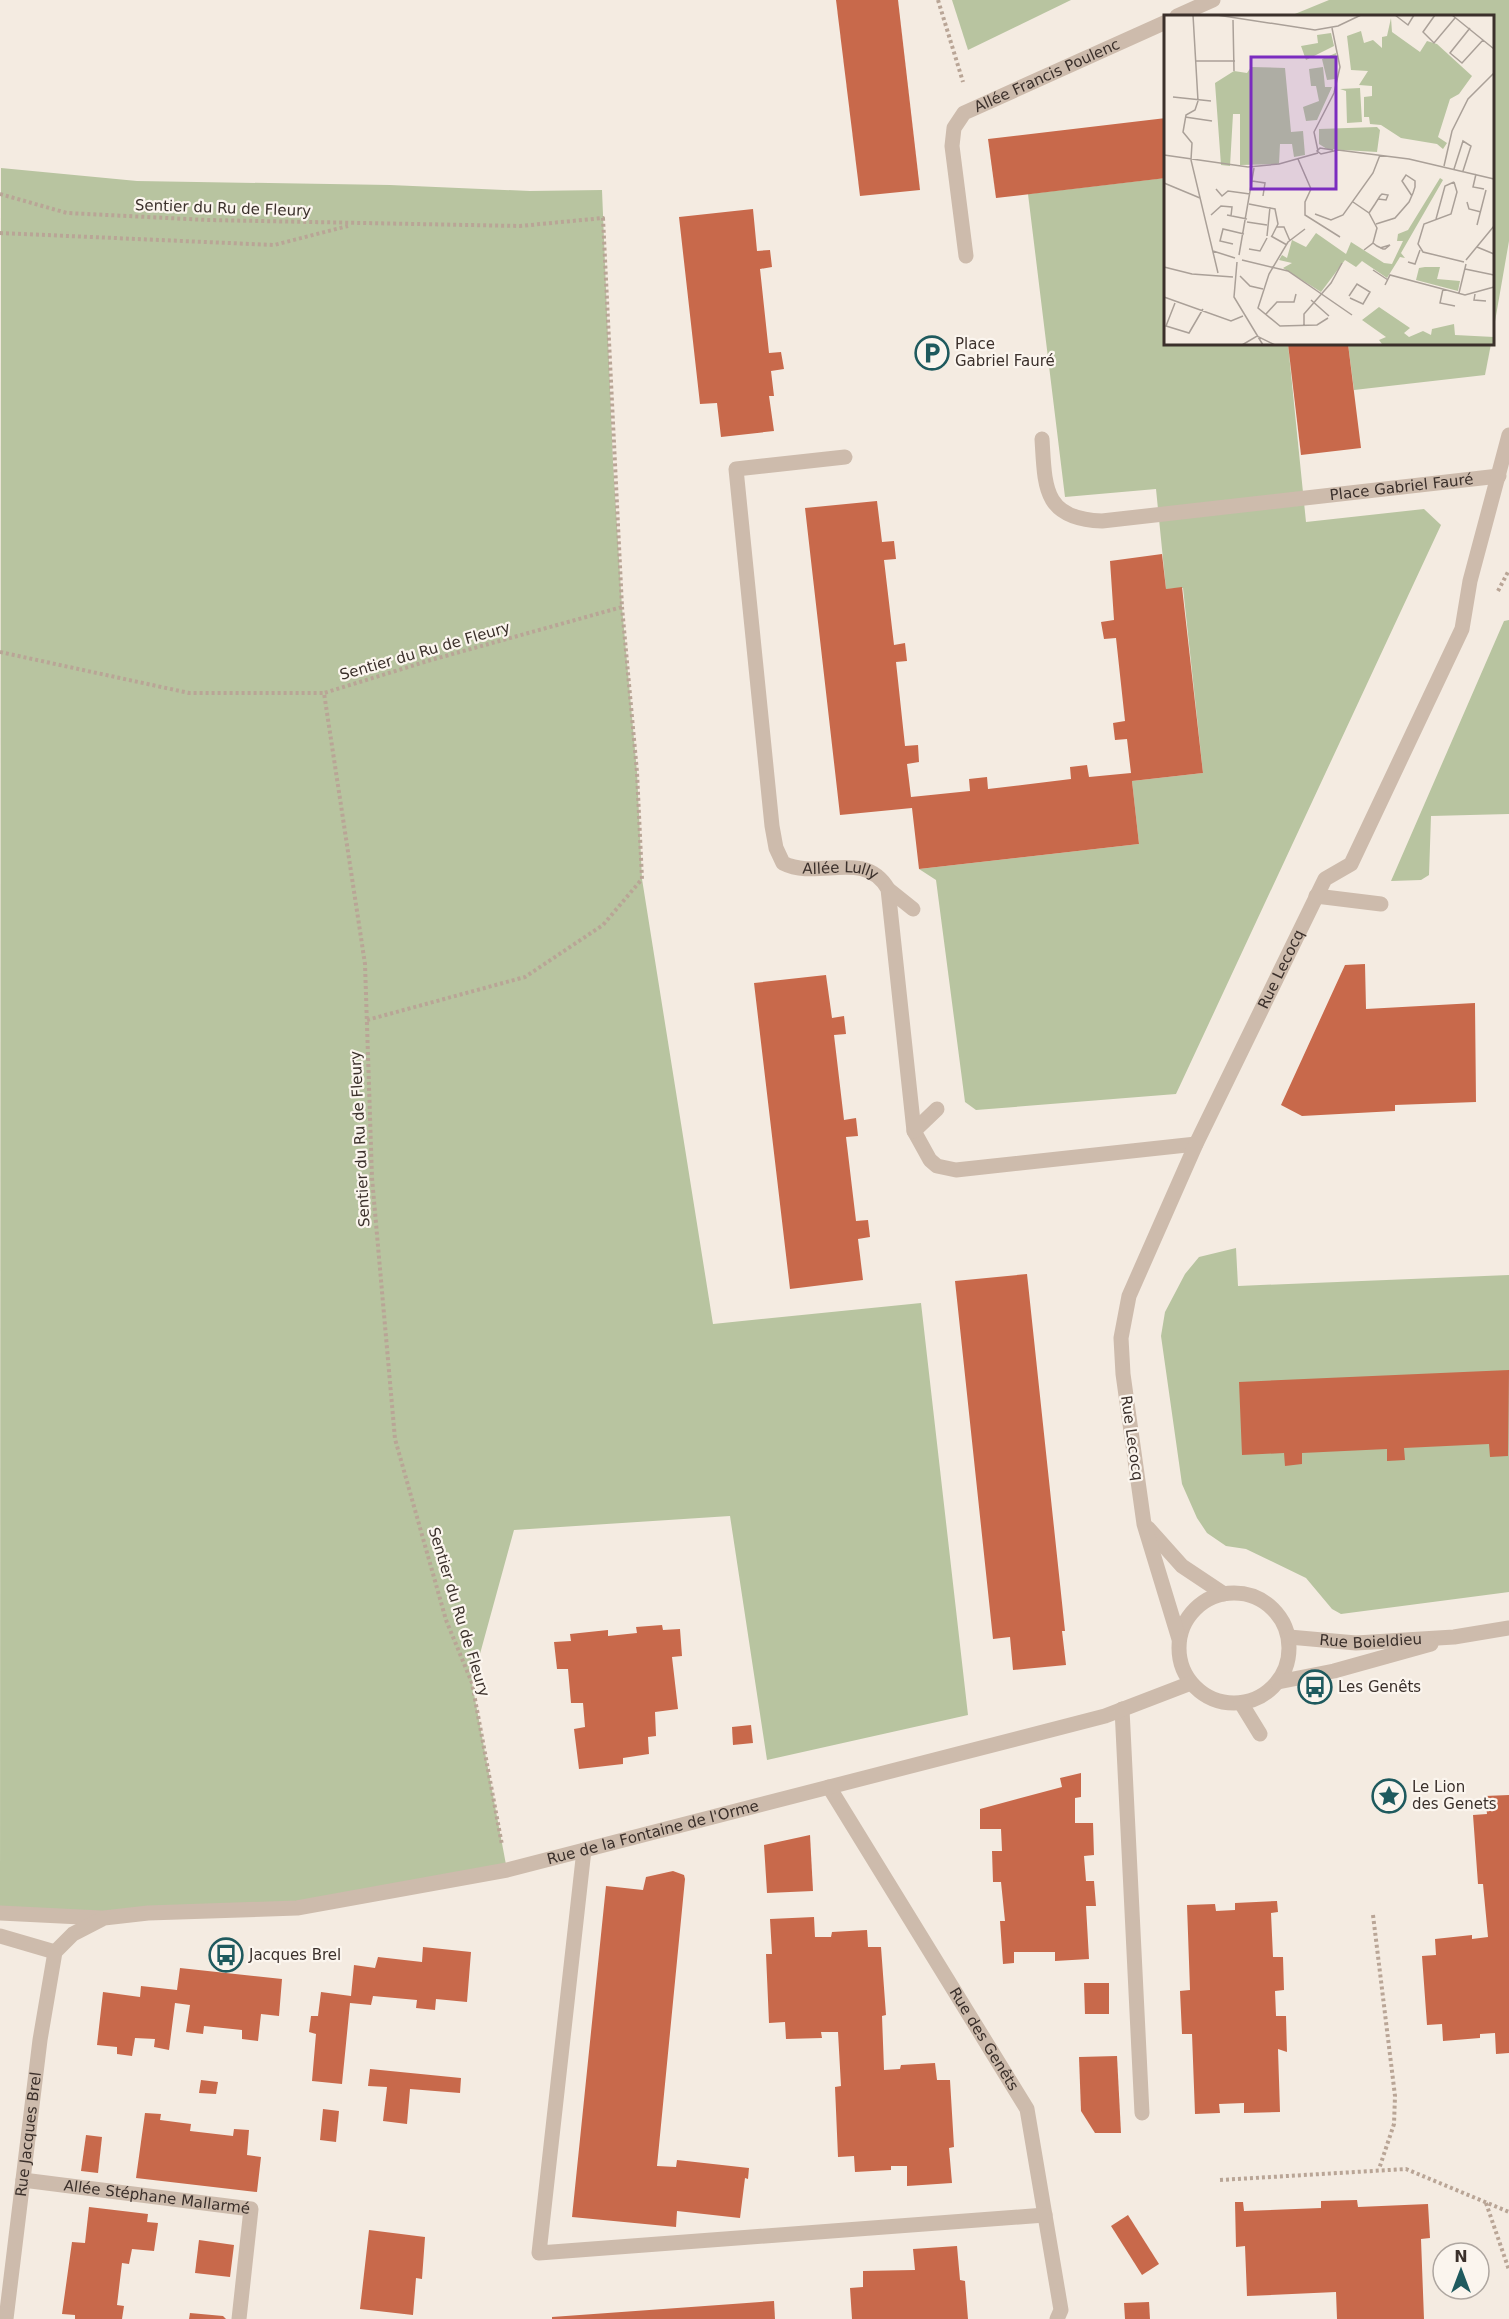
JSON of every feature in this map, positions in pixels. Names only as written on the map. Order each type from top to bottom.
[{"type":"street","points":[[1179,15],[1213,0]]},
{"type":"street","name":"Allée Francis Poulenc","points":[[966,256],[952,147],[954,128],[964,113],[1164,23]]},
{"type":"street","name":"Rue Lecocq","points":[[1179,1639],[1144,1524],[1123,1374],[1123,1316],[1132,1288],[1196,1144],[1316,896],[1325,879],[1351,864],[1462,629],[1470,581],[1509,435]]},
{"type":"street","name":"Place Gabriel Fauré","points":[[1042,439],[1045,489],[1064,514],[1080,520],[1102,521],[1499,476]]},
{"type":"street","name":"Allée Lully","points":[[845,457],[736,469],[776,848],[783,863],[793,868],[850,866],[869,869],[883,879],[888,889],[914,1131],[930,1160],[937,1166],[956,1170],[1196,1144]]},
{"type":"street","points":[[888,889],[914,909]]},
{"type":"street","points":[[1316,896],[1381,904]]},
{"type":"street","points":[[914,1131],[937,1110]]},
{"type":"street","points":[[1144,1524],[1182,1566],[1224,1594]]},
{"type":"street","points":[[1224,1594],[1242,1594],[1258,1598],[1272,1608],[1283,1621],[1289,1638],[1290,1656],[1284,1674],[1258,1699],[1241,1703],[1222,1703],[1205,1696],[1191,1683],[1179,1655],[1179,1639],[1194,1610],[1208,1599],[1224,1594]]},
{"type":"street","name":"Rue Boieldieu","points":[[1289,1638],[1356,1643],[1454,1637],[1509,1628]]},
{"type":"street","name":"Rue Boieldieu","points":[[1278,1682],[1390,1657],[1454,1637]]},
{"type":"street","name":"Rue de la Fontaine de l'Orme","points":[[0,1913],[104,1918],[148,1913],[297,1908],[507,1870],[1122,1709],[1191,1683]]},
{"type":"street","points":[[1241,1703],[1260,1734]]},
{"type":"street","points":[[1122,1709],[1142,2112]]},
{"type":"street","name":"Rue des Genêts","points":[[830,1787],[1027,2109],[1061,2310],[1056,2319]]},
{"type":"street","points":[[584,1850],[539,2253],[1044,2215]]},
{"type":"street","name":"Rue de la Fontaine de l'Orme","points":[[54,1952],[73,1934],[104,1918]]},
{"type":"street","points":[[0,1936],[54,1952]]},
{"type":"street","name":"Rue Jacques Brel","points":[[6,2319],[39,2040],[54,1952]]},
{"type":"street","name":"Allée Stéphane Mallarmé","points":[[23,2180],[251,2209],[239,2319]]},
{"type":"path","points":[[938,0],[972,110]]},
{"type":"path","name":"Sentier du Ru de Fleury","points":[[0,194],[67,213],[355,225],[520,226],[603,218],[622,607],[324,693],[365,964],[372,1178],[395,1439],[447,1620],[472,1683],[507,1870]]},
{"type":"path","points":[[0,233],[274,245],[355,225]]},
{"type":"path","points":[[366,1020],[525,977],[603,925],[642,879],[637,772],[622,607]]},
{"type":"path","points":[[0,652],[189,693],[324,693]]},
{"type":"path","points":[[1373,1915],[1395,2096],[1394,2124],[1379,2169]]},
{"type":"path","points":[[1220,2180],[1406,2169],[1509,2212]]},
{"type":"path","points":[[1486,2202],[1509,2270]]},
{"type":"green space","points":[[952,0],[1071,0],[968,50]]},
{"type":"green space","points":[[1329,0],[1509,0],[1509,241],[1494,327],[1494,15],[1292,15]]},
{"type":"green space","points":[[1,168],[137,181],[390,185],[530,191],[602,190],[613,462],[622,607],[637,772],[642,879],[713,1324],[921,1303],[968,1715],[767,1760],[730,1516],[514,1530],[472,1683],[507,1870],[297,1908],[0,1913]]},
{"type":"green space","points":[[1164,178],[1164,345],[1288,345],[1306,522],[1424,509],[1441,525],[1176,1094],[976,1110],[965,1102],[936,880],[919,869],[1139,844],[1132,781],[1203,773],[1183,588],[1166,589],[1156,489],[1065,497],[1028,194]]},
{"type":"green space","points":[[1348,345],[1491,345],[1485,375],[1354,390]]},
{"type":"green space","points":[[1509,620],[1509,814],[1431,816],[1429,875],[1421,880],[1391,881],[1504,621]]},
{"type":"green space","points":[[1236,1248],[1238,1286],[1509,1275],[1509,1592],[1341,1614],[1332,1609],[1306,1578],[1246,1549],[1226,1546],[1207,1533],[1197,1518],[1182,1484],[1161,1336],[1165,1312],[1185,1274],[1199,1257]]},
{"type":"building","points":[[836,0],[898,0],[920,190],[860,196]]},
{"type":"building","points":[[1164,118],[1164,178],[996,198],[988,139]]},
{"type":"building","points":[[753,209],[757,251],[770,250],[772,267],[760,269],[769,353],[781,352],[784,369],[771,371],[774,396],[769,396],[774,431],[721,437],[717,403],[700,404],[679,217]]},
{"type":"building","points":[[1288,345],[1348,345],[1361,448],[1301,455]]},
{"type":"building","points":[[877,501],[882,542],[894,541],[896,559],[884,560],[894,645],[905,643],[907,661],[896,662],[905,746],[918,745],[919,762],[907,764],[911,797],[970,791],[969,779],[987,777],[988,789],[1071,779],[1070,767],[1087,765],[1089,777],[1131,773],[1127,739],[1115,740],[1113,723],[1125,721],[1116,638],[1104,639],[1101,622],[1114,620],[1110,561],[1162,554],[1166,589],[1182,587],[1203,773],[1132,781],[1139,844],[919,869],[912,808],[840,815],[805,508]]},
{"type":"building","points":[[1365,964],[1366,1009],[1475,1003],[1476,1102],[1395,1105],[1395,1111],[1302,1116],[1281,1105],[1345,965]]},
{"type":"building","points":[[826,975],[832,1018],[844,1016],[846,1034],[834,1035],[844,1120],[856,1118],[858,1136],[846,1137],[856,1221],[868,1220],[870,1237],[858,1239],[863,1280],[790,1289],[754,983]]},
{"type":"building","points":[[1027,1274],[1065,1631],[1062,1631],[1066,1665],[1013,1670],[1010,1637],[993,1639],[955,1281]]},
{"type":"building","points":[[1509,1370],[1508,1456],[1490,1457],[1489,1444],[1404,1448],[1405,1460],[1387,1461],[1387,1449],[1302,1453],[1302,1464],[1285,1466],[1284,1453],[1242,1455],[1239,1382]]},
{"type":"building","points":[[662,1625],[663,1630],[680,1629],[682,1656],[672,1657],[678,1709],[655,1712],[656,1736],[648,1737],[649,1754],[623,1758],[623,1764],[579,1769],[574,1729],[585,1727],[583,1703],[571,1703],[568,1669],[557,1669],[554,1642],[571,1641],[570,1634],[608,1630],[608,1636],[637,1633],[636,1627]]},
{"type":"building","points":[[751,1725],[753,1743],[733,1745],[732,1727]]},
{"type":"building","points":[[1081,1773],[1081,1797],[1075,1798],[1075,1823],[1093,1823],[1094,1855],[1084,1856],[1086,1881],[1094,1881],[1096,1906],[1086,1906],[1089,1959],[1055,1961],[1055,1952],[1014,1952],[1014,1963],[1003,1964],[1000,1921],[1005,1921],[1001,1882],[993,1882],[992,1851],[1002,1851],[1001,1829],[980,1829],[980,1809],[1062,1787],[1060,1778]]},
{"type":"building","points":[[1509,1795],[1509,2053],[1496,2054],[1495,2033],[1480,2034],[1480,2038],[1443,2041],[1442,2024],[1427,2025],[1422,1956],[1436,1955],[1435,1939],[1472,1935],[1472,1939],[1488,1937],[1483,1884],[1478,1884],[1473,1815],[1487,1814],[1485,1796]]},
{"type":"building","points":[[810,1835],[813,1891],[767,1893],[764,1845]]},
{"type":"building","points":[[673,1871],[684,1875],[685,1879],[657,2166],[676,2167],[677,2160],[749,2168],[748,2179],[745,2178],[740,2218],[677,2211],[676,2227],[572,2217],[606,1886],[643,1890],[646,1877]]},
{"type":"building","points":[[1277,1901],[1278,1912],[1271,1913],[1273,1957],[1283,1957],[1284,1990],[1275,1991],[1276,2016],[1286,2016],[1287,2052],[1278,2049],[1280,2112],[1244,2113],[1244,2103],[1219,2104],[1220,2113],[1195,2114],[1192,2034],[1182,2034],[1180,1991],[1190,1990],[1187,1905],[1215,1904],[1216,1911],[1235,1910],[1235,1903]]},
{"type":"building","points":[[814,1917],[815,1937],[831,1937],[832,1932],[867,1930],[868,1947],[881,1947],[886,2015],[882,2016],[884,2070],[900,2069],[901,2065],[935,2063],[937,2080],[950,2080],[954,2147],[949,2148],[952,2183],[907,2186],[907,2166],[891,2166],[891,2170],[855,2172],[854,2156],[838,2157],[835,2087],[841,2086],[838,2032],[821,2032],[822,2038],[786,2039],[785,2022],[769,2023],[766,1954],[772,1954],[770,1919]]},
{"type":"building","points":[[423,1947],[471,1952],[467,2002],[436,1999],[435,2010],[416,2008],[417,2000],[373,1996],[371,2005],[350,2003],[342,2084],[312,2081],[316,2034],[309,2032],[311,2016],[318,2016],[321,1992],[351,1996],[354,1965],[375,1968],[378,1957],[422,1962]]},
{"type":"building","points":[[180,1968],[282,1979],[279,2016],[261,2014],[258,2041],[242,2039],[242,2030],[204,2026],[203,2034],[186,2032],[190,2005],[175,2003],[169,2050],[154,2047],[155,2039],[135,2038],[132,2056],[117,2054],[117,2047],[97,2045],[103,1992],[140,1997],[141,1986],[177,1990]]},
{"type":"building","points":[[1084,1983],[1109,1983],[1109,2014],[1085,2014]]},
{"type":"building","points":[[1117,2056],[1121,2133],[1095,2133],[1081,2111],[1079,2057]]},
{"type":"building","points":[[370,2069],[461,2078],[460,2093],[410,2089],[407,2124],[383,2121],[387,2087],[368,2086]]},
{"type":"building","points":[[201,2080],[218,2082],[216,2094],[199,2093]]},
{"type":"building","points":[[323,2109],[339,2111],[336,2142],[320,2140]]},
{"type":"building","points":[[145,2113],[161,2114],[160,2120],[191,2124],[190,2131],[233,2136],[234,2129],[249,2130],[247,2155],[261,2157],[257,2192],[136,2178]]},
{"type":"building","points":[[86,2135],[102,2137],[98,2173],[81,2171]]},
{"type":"building","points":[[1357,2200],[1358,2207],[1428,2204],[1430,2238],[1421,2239],[1424,2319],[1337,2319],[1336,2292],[1247,2296],[1245,2246],[1236,2247],[1235,2202],[1243,2202],[1244,2211],[1321,2208],[1321,2201]]},
{"type":"building","points":[[89,2207],[148,2214],[147,2222],[158,2223],[154,2251],[132,2249],[129,2264],[122,2263],[117,2305],[124,2306],[122,2319],[75,2319],[75,2315],[62,2314],[72,2242],[85,2243]]},
{"type":"building","points":[[1128,2215],[1159,2264],[1142,2275],[1111,2226]]},
{"type":"building","points":[[369,2230],[425,2237],[422,2279],[416,2278],[413,2315],[360,2309]]},
{"type":"building","points":[[199,2240],[234,2245],[230,2277],[195,2273]]},
{"type":"building","points":[[957,2246],[960,2280],[965,2281],[968,2319],[852,2319],[850,2288],[863,2287],[863,2271],[915,2270],[913,2249]]},
{"type":"building","points":[[774,2301],[775,2319],[552,2319],[552,2317]]},
{"type":"building","points":[[1149,2302],[1150,2319],[1125,2319],[1124,2303]]},
{"type":"building","points":[[190,2313],[223,2316],[226,2319],[189,2319]]},
{"type":"place","name":"Place Gabriel Fauré","points":[[932,353]]},
{"type":"place","name":"Les Genêts","points":[[1315,1687]]},
{"type":"place","name":"Le Lion des Genets","points":[[1389,1796]]},
{"type":"place","name":"Jacques Brel","points":[[226,1955]]}]
